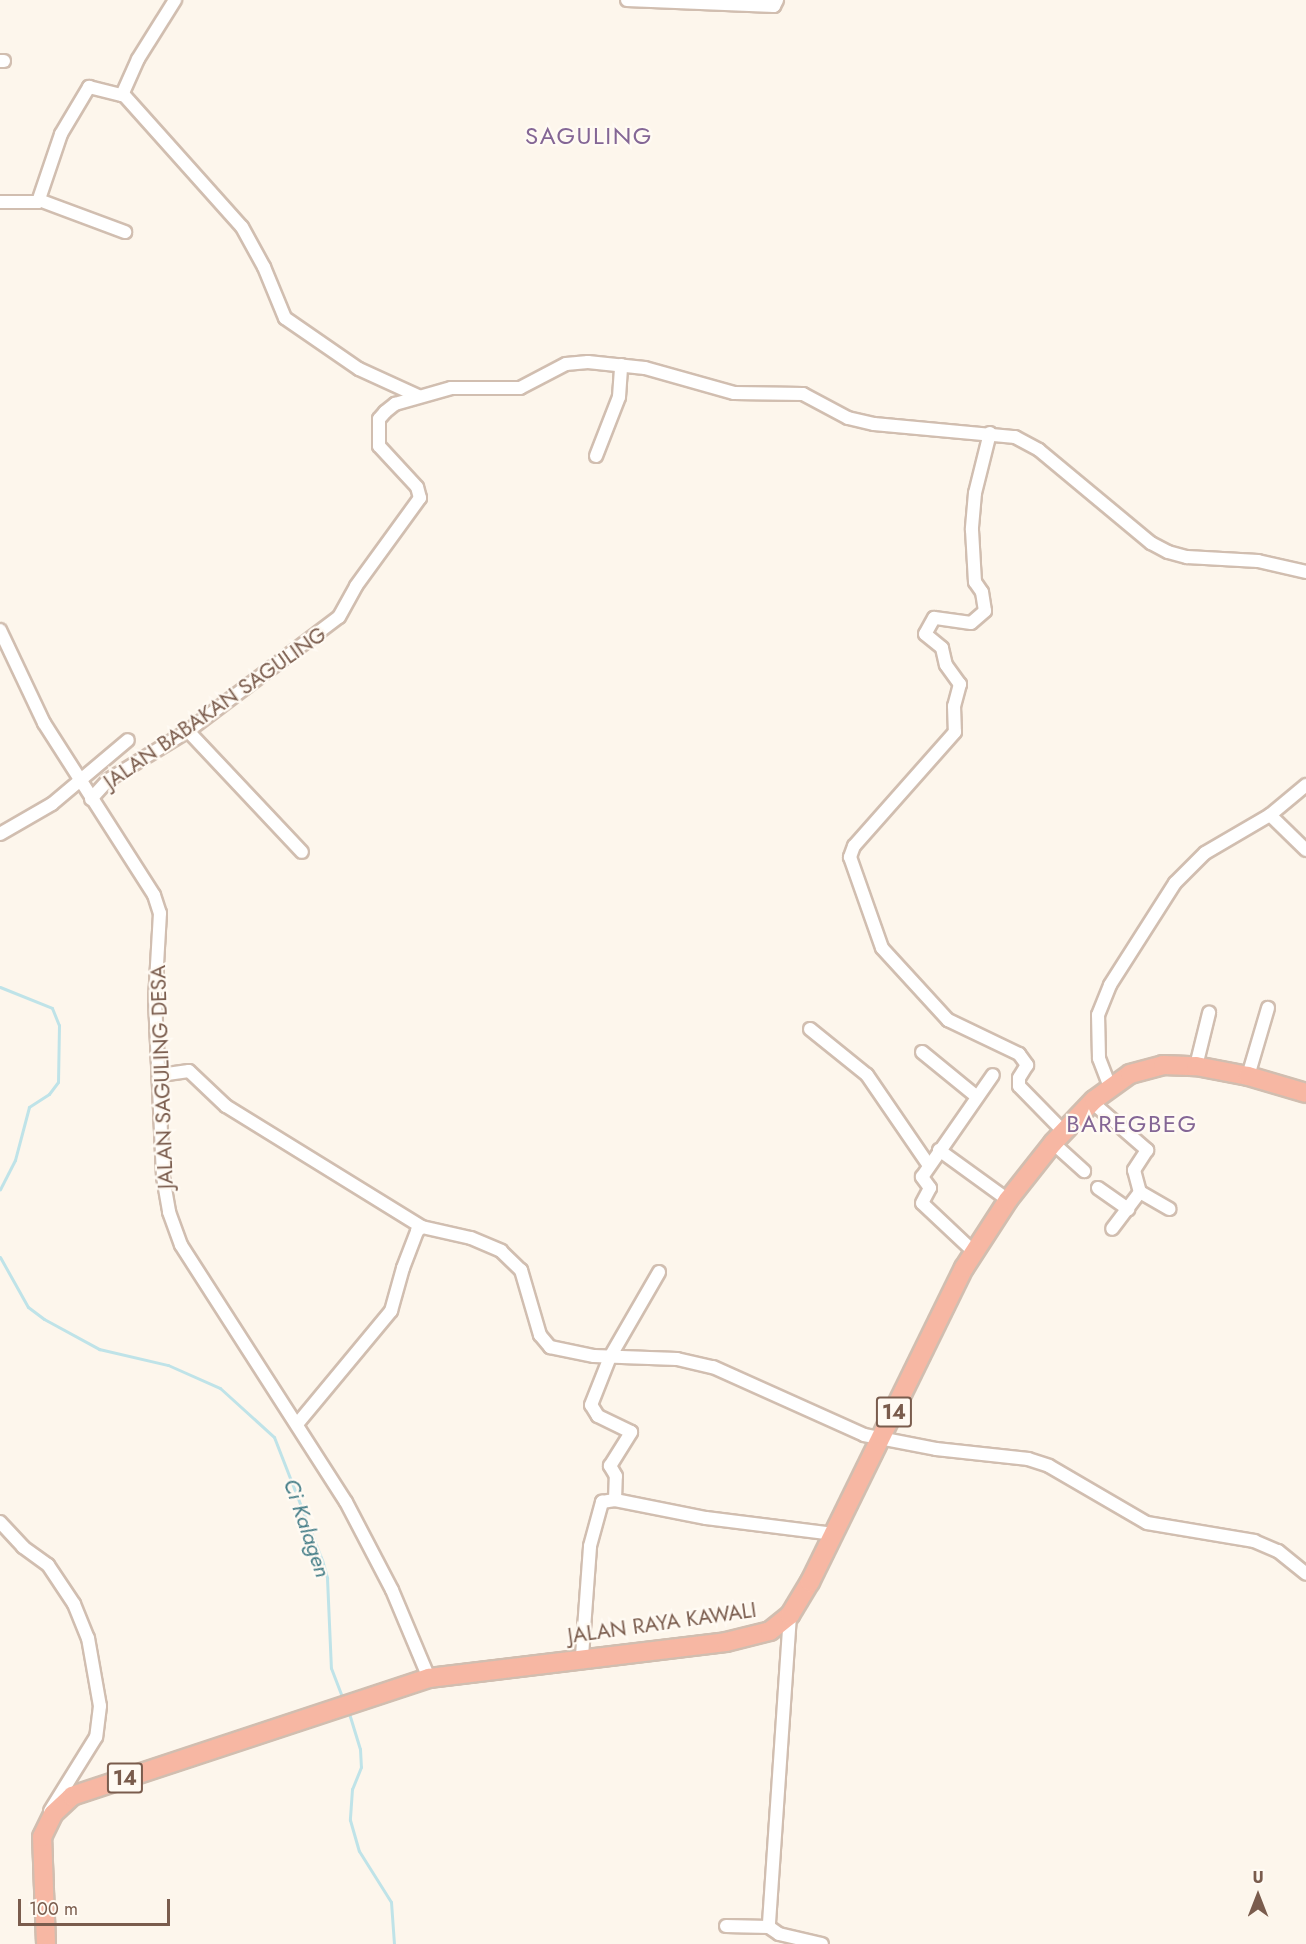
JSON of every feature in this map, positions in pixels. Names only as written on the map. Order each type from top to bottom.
[{"type":"highway","name":"JALAN RAYA KAWALI","points":[[429,1677],[582,1656],[751,1638],[770,1631],[790,1615],[834,1534],[974,1252],[1008,1200],[1059,1138],[1093,1102],[1110,1087],[1141,1071],[1163,1065],[1196,1066],[1248,1076],[1306,1093]]},
{"type":"highway","name":"14","points":[[42,1837],[53,1814],[72,1796],[429,1677]]},
{"type":"highway","points":[[42,1837],[45,1944]]},
{"type":"street","points":[[39,200],[60,137],[89,87],[119,97],[123,94],[138,58],[175,0]]},
{"type":"street","points":[[627,0],[775,6],[777,0]]},
{"type":"street","points":[[123,94],[242,227],[264,267],[285,318],[359,369],[418,396],[473,385],[520,388],[566,364],[645,368],[717,391],[803,394],[848,418],[874,424],[1015,437],[1039,450],[1151,543],[1168,552],[1187,557],[1258,561],[1306,572]]},
{"type":"street","points":[[0,202],[30,204],[39,200],[125,232]]},
{"type":"street","points":[[596,456],[619,397],[621,365]]},
{"type":"street","name":"JALAN BABAKAN SAGULING","points":[[91,799],[130,764],[188,731],[328,628],[420,498],[417,488],[384,456],[377,433],[385,412],[418,396]]},
{"type":"street","points":[[990,433],[975,493],[972,530],[975,582],[985,600],[985,611],[971,623],[934,618],[925,634],[942,648],[946,665],[960,684],[954,706],[956,732],[854,846],[850,857],[882,948],[948,1020],[1019,1053],[1027,1065],[1019,1086],[1084,1171]]},
{"type":"street","name":"JALAN SAGULING DESA","points":[[0,630],[44,723],[154,895],[159,914],[155,1000],[163,1177],[169,1212],[181,1245],[253,1361],[298,1423],[392,1590],[429,1677]]},
{"type":"street","points":[[188,731],[302,852]]},
{"type":"street","points":[[0,834],[82,781],[128,740]]},
{"type":"street","points":[[1110,1087],[1099,1058],[1096,1036],[1098,1015],[1110,986],[1189,866],[1242,829],[1270,815],[1306,785]]},
{"type":"street","points":[[1270,815],[1306,850]]},
{"type":"street","points":[[1248,1076],[1268,1008]]},
{"type":"street","points":[[1196,1066],[1209,1013]]},
{"type":"street","points":[[810,1029],[867,1074],[928,1164]]},
{"type":"street","points":[[922,1052],[976,1097]]},
{"type":"street","points":[[160,1075],[189,1071],[226,1106],[422,1227],[471,1238],[514,1261],[525,1280],[545,1345],[610,1357],[677,1359],[713,1367],[848,1431],[881,1440],[1028,1459],[1049,1466],[1147,1523],[1254,1541],[1278,1551],[1306,1574]]},
{"type":"street","points":[[974,1252],[922,1203],[930,1190],[922,1180],[928,1164],[993,1074]]},
{"type":"street","points":[[1093,1102],[1145,1147],[1146,1154],[1134,1170],[1140,1192],[1170,1209]]},
{"type":"street","points":[[939,1150],[1008,1200]]},
{"type":"street","points":[[1098,1188],[1128,1209]]},
{"type":"street","points":[[1112,1229],[1140,1192]]},
{"type":"street","points":[[298,1423],[391,1311],[406,1259],[422,1227]]},
{"type":"street","points":[[615,1500],[616,1476],[610,1466],[631,1432],[598,1416],[591,1405],[610,1357],[659,1272]]},
{"type":"street","points":[[582,1656],[593,1523],[602,1503],[615,1500],[706,1518],[834,1534]]},
{"type":"street","points":[[0,1522],[23,1547],[48,1565],[70,1597],[88,1638],[100,1706],[96,1737],[52,1806],[42,1837]]},
{"type":"street","points":[[769,1927],[790,1615]]},
{"type":"street","points":[[726,1926],[769,1927],[779,1935],[822,1944]]},
{"type":"waterway","name":"Ci Kalagen","points":[[0,987],[52,1008],[59,1025],[58,1082],[49,1094],[29,1107],[15,1160],[0,1189]]},
{"type":"waterway","name":"Ci Kalagen","points":[[0,1257],[28,1307],[44,1319],[99,1349],[168,1365],[220,1388],[274,1437],[327,1578],[331,1668],[343,1699]]},
{"type":"waterway","name":"Ci Kalagen","points":[[348,1710],[360,1749],[361,1767],[352,1789],[350,1820],[359,1851],[391,1902],[394,1944]]},
{"type":"district","name":"SAGULING","points":[[589,136]]},
{"type":"district","name":"BAREGBEG","points":[[1132,1124]]}]
